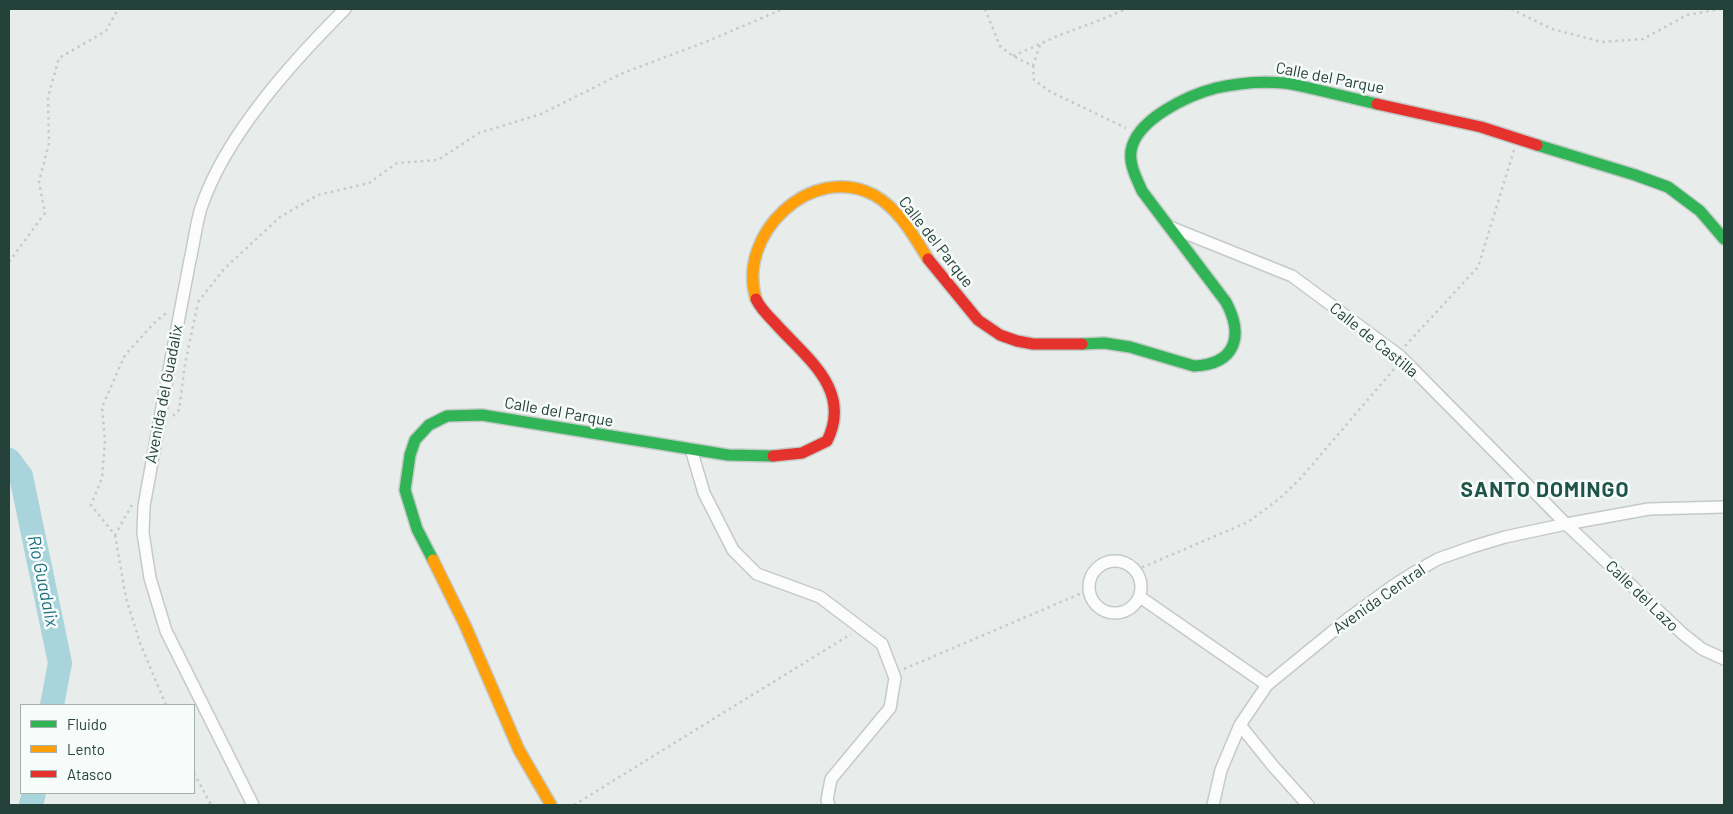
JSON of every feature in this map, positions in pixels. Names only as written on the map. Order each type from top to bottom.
[{"type":"street","name":"Avenida del Guadalix","points":[[253,805],[166,631],[150,578],[143,533],[144,506],[190,260],[201,209],[212,180],[226,153],[258,108],[306,49],[345,9]]},
{"type":"street","name":"Calle del Parque","points":[[551,805],[519,750],[465,625],[417,528],[405,490],[410,455],[415,440],[429,425],[447,416],[473,415],[516,420],[728,455],[783,456],[802,453],[827,441],[834,424],[831,392],[823,374],[813,361],[774,323],[758,304],[752,272],[759,243],[770,224],[784,210],[815,192],[837,186],[850,186],[864,190],[882,200],[908,229],[932,266],[972,314],[984,326],[1007,339],[1038,345],[1100,343],[1122,345],[1184,364],[1206,366],[1226,357],[1231,351],[1236,335],[1234,322],[1217,290],[1142,192],[1136,177],[1131,154],[1133,142],[1151,120],[1195,96],[1217,88],[1261,82],[1296,85],[1481,127],[1668,187],[1700,211],[1724,239]]},
{"type":"street","name":"Calle de Castilla","points":[[1168,226],[1292,276],[1400,357],[1566,524]]},
{"type":"street","points":[[691,449],[704,493],[733,550],[757,574],[820,597],[882,644],[895,678],[890,708],[831,779],[827,800],[829,805]]},
{"type":"street","name":"Avenida Central","points":[[1213,805],[1221,770],[1240,725],[1268,685],[1349,618],[1393,586],[1438,559],[1505,537],[1566,524],[1649,509],[1724,507]]},
{"type":"street","name":"Calle del Lazo","points":[[1566,524],[1683,634],[1702,649],[1724,659]]},
{"type":"street","points":[[1117,560],[1129,563],[1138,573],[1142,585],[1140,598],[1132,608],[1120,613],[1107,612],[1096,606],[1089,590],[1089,582],[1094,570],[1104,562],[1117,560]]},
{"type":"street","points":[[1140,598],[1268,685]]},
{"type":"street","points":[[1240,725],[1308,805]]},
{"type":"path","points":[[9,262],[45,212],[39,182],[49,144],[48,97],[59,58],[106,31],[118,9]]},
{"type":"path","points":[[157,433],[179,410],[185,364],[198,302],[224,269],[280,217],[318,196],[369,183],[397,163],[438,160],[479,133],[541,114],[623,73],[708,41],[783,9]]},
{"type":"path","points":[[985,9],[1000,46],[1013,56],[1033,66]]},
{"type":"path","points":[[1013,56],[1126,9]]},
{"type":"path","points":[[1511,9],[1552,29],[1602,42],[1643,38],[1687,15],[1720,9]]},
{"type":"path","points":[[1040,45],[1033,66],[1034,80],[1051,92],[1138,134]]},
{"type":"path","points":[[1136,570],[1248,522],[1279,499],[1299,480],[1400,357],[1478,267],[1518,139]]},
{"type":"path","points":[[191,301],[198,302]]},
{"type":"path","points":[[166,704],[140,643],[126,598],[114,534],[91,505],[102,478],[105,441],[102,407],[125,355],[156,321],[172,308]]},
{"type":"path","points":[[114,534],[134,503]]},
{"type":"path","points":[[893,674],[1089,590]]},
{"type":"path","points":[[574,805],[862,628]]},
{"type":"path","points":[[195,775],[212,805]]},
{"type":"waterway","name":"Río Guadalix","points":[[9,460],[21,476],[60,663],[52,704]]},
{"type":"waterway","name":"Río Guadalix","points":[[31,805],[34,794]]},
{"type":"traffic: fast","points":[[1082,344],[1104,343],[1130,347],[1194,366],[1219,360],[1227,354],[1235,337],[1232,314],[1226,302],[1142,191],[1134,172],[1131,151],[1135,139],[1153,119],[1165,110],[1205,91],[1224,86],[1250,83],[1276,82],[1292,84],[1377,104]]},
{"type":"traffic: fast","points":[[1537,145],[1668,187],[1700,211],[1724,239]]},
{"type":"traffic: fast","points":[[433,560],[417,529],[405,490],[410,455],[415,440],[429,425],[447,416],[482,415],[728,455],[773,456]]},
{"type":"traffic: slow","points":[[756,299],[753,275],[757,251],[768,229],[784,210],[804,196],[827,188],[850,187],[874,195],[883,201],[905,223],[928,259]]},
{"type":"traffic: slow","points":[[433,560],[465,625],[519,750],[551,805]]},
{"type":"traffic: jam","points":[[1377,104],[1481,127],[1537,145]]},
{"type":"traffic: jam","points":[[928,259],[978,320],[1000,335],[1033,344],[1082,344]]},
{"type":"traffic: jam","points":[[756,299],[764,312],[822,375],[830,390],[834,405],[833,422],[827,441],[802,453],[773,456]]},
{"type":"district","name":"SANTO DOMINGO","points":[[1545,490]]}]
